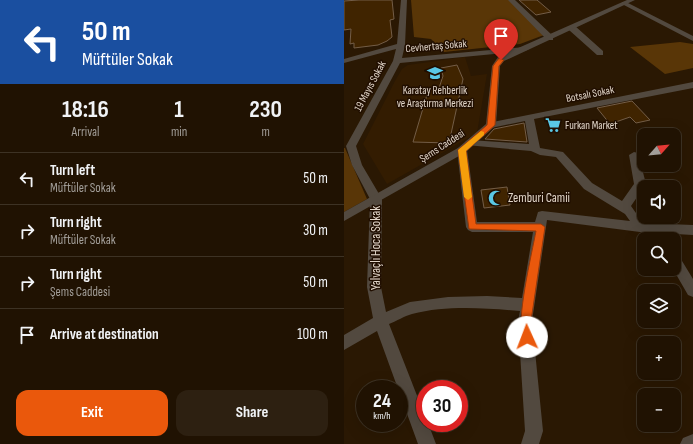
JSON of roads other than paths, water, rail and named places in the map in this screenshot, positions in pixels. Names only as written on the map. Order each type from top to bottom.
[{"type":"street","name":"19 Mayıs Sokak","points":[[376,199],[348,146],[397,61],[401,45],[404,0]]},
{"type":"street","points":[[511,0],[550,38]]},
{"type":"street","points":[[491,125],[496,66],[501,60],[627,1],[693,39]]},
{"type":"street","points":[[572,28],[600,53]]},
{"type":"street","points":[[344,61],[401,45]]},
{"type":"street","name":"Cevhertaş Sokak","points":[[397,61],[525,49]]},
{"type":"street","name":"Botsalı Sokak","points":[[491,125],[693,85]]},
{"type":"street","points":[[528,118],[534,148]]},
{"type":"street","name":"Şems Caddesi","points":[[344,217],[466,146],[491,125]]},
{"type":"street","points":[[640,227],[629,211],[588,186],[559,154],[540,152],[534,148],[466,146],[472,227],[542,221],[654,228],[693,230]]},
{"type":"street","points":[[624,207],[640,184],[634,155]]},
{"type":"street","name":"Yalvaçlı Hoca Sokak","points":[[376,199],[374,287],[381,321],[427,444]]},
{"type":"street","points":[[530,444],[534,431],[526,321],[542,221]]},
{"type":"street","points":[[654,228],[657,232]]},
{"type":"street","points":[[681,271],[693,291]]},
{"type":"street","points":[[344,343],[381,321],[410,308],[448,303],[487,302],[528,305]]},
{"type":"street","points":[[689,444],[693,443]]},
{"type":"place","name":"Karatay Rehberlik ve Araştırma Merkezi","points":[[435,73]]},
{"type":"place","name":"Furkan Market","points":[[553,125]]},
{"type":"place","name":"Zemburi Camii","points":[[496,198]]}]
